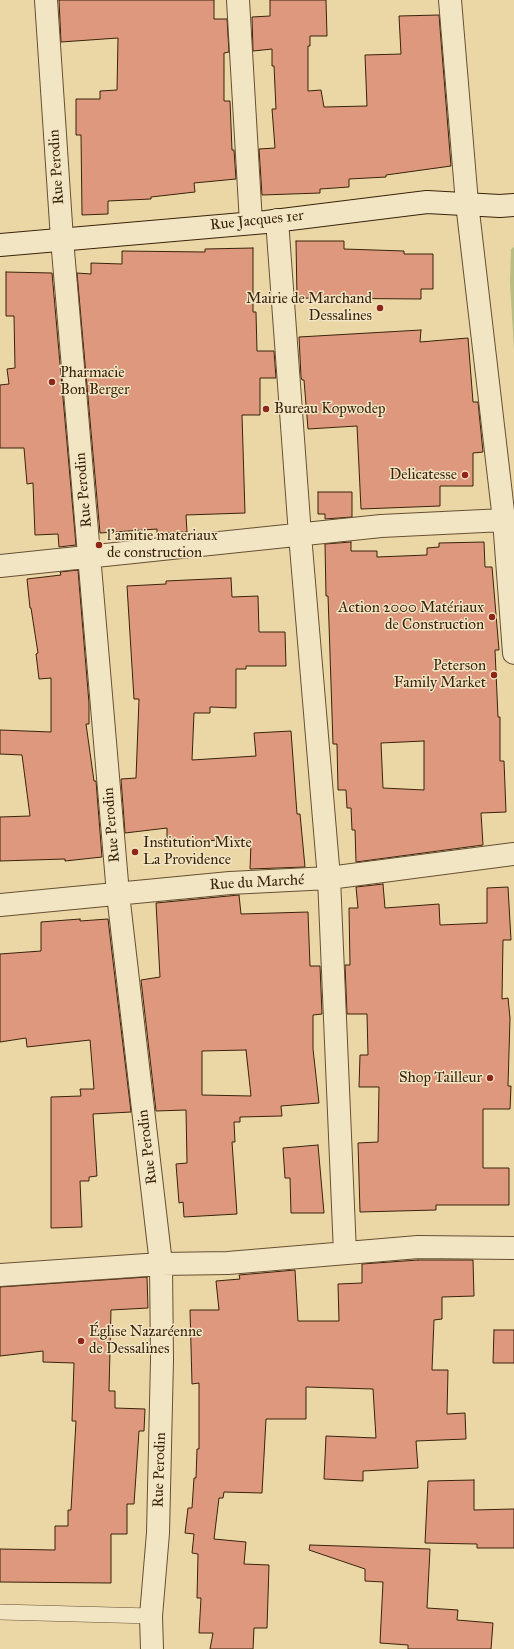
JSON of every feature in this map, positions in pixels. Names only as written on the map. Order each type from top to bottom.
[{"type":"street","name":"Rue Perodin","points":[[46,0],[62,239],[118,894],[161,1264],[162,1360],[158,1533],[151,1616],[152,1649]]},
{"type":"street","points":[[238,0],[251,223]]},
{"type":"street","points":[[450,0],[467,203],[504,520],[514,653]]},
{"type":"street","name":"Rue Jacques 1er","points":[[0,245],[251,223],[427,202],[500,206],[514,205]]},
{"type":"street","points":[[277,220],[300,535],[329,878],[345,1253]]},
{"type":"street","points":[[0,566],[381,526],[504,520]]},
{"type":"street","name":"Rue du Marché","points":[[0,905],[230,883],[329,878],[514,854]]},
{"type":"street","points":[[0,1274],[161,1264],[228,1263],[418,1247],[514,1248]]},
{"type":"lane","points":[[0,1612],[151,1616]]},
{"type":"green space","points":[[514,247],[514,350],[510,283],[511,249]]},
{"type":"building","points":[[59,0],[214,0],[214,19],[227,19],[229,52],[224,53],[224,101],[230,101],[232,150],[234,150],[236,179],[194,183],[195,192],[151,197],[151,199],[108,201],[108,214],[82,215],[81,135],[76,135],[76,99],[100,99],[100,91],[117,90],[118,38],[61,42]]},
{"type":"building","points":[[270,0],[326,0],[327,36],[310,36],[310,46],[308,46],[308,91],[321,90],[324,107],[367,106],[365,55],[401,54],[399,16],[439,15],[451,166],[386,175],[386,177],[349,179],[349,187],[320,189],[320,193],[262,195],[259,149],[275,148],[272,109],[276,109],[274,66],[272,66],[272,49],[253,51],[252,17],[270,16]]},
{"type":"building","points":[[296,241],[344,241],[344,249],[404,251],[404,254],[433,254],[433,289],[421,289],[421,299],[297,298]]},
{"type":"building","points":[[253,248],[253,312],[256,312],[257,351],[274,351],[276,378],[260,378],[260,415],[242,415],[245,513],[186,515],[187,532],[157,533],[157,529],[100,533],[77,273],[91,274],[91,263],[122,264],[122,251],[205,252],[205,249]]},
{"type":"building","points":[[6,272],[52,273],[76,545],[59,547],[58,534],[35,535],[33,483],[27,484],[24,448],[0,448],[0,385],[9,384],[7,369],[15,368],[14,316],[6,316]]},
{"type":"building","points":[[421,330],[420,342],[468,338],[473,402],[478,402],[483,452],[473,453],[473,486],[440,486],[440,506],[361,509],[357,426],[308,429],[304,380],[302,380],[301,377],[299,337]]},
{"type":"building","points":[[318,492],[352,492],[352,517],[325,519],[325,514],[318,514]]},
{"type":"building","points":[[351,542],[351,551],[377,551],[377,557],[427,555],[427,548],[439,547],[439,543],[484,542],[485,567],[492,567],[499,650],[495,650],[498,717],[500,717],[500,761],[504,761],[506,812],[481,813],[483,845],[356,862],[355,830],[352,830],[351,808],[347,808],[346,790],[338,790],[337,744],[333,744],[325,544]],"holes":[[[424,741],[424,790],[383,788],[381,743]]]},
{"type":"building","points":[[78,570],[89,703],[89,724],[86,724],[94,781],[96,781],[102,857],[65,861],[65,859],[0,861],[0,817],[30,816],[22,755],[0,754],[0,730],[51,732],[51,678],[39,679],[36,654],[38,653],[30,608],[27,579],[61,575],[60,572]]},
{"type":"building","points":[[231,578],[232,597],[258,596],[259,632],[285,632],[286,666],[246,666],[246,669],[236,669],[236,708],[210,707],[210,713],[194,713],[192,760],[256,756],[254,733],[291,731],[297,814],[300,814],[305,867],[250,869],[251,843],[241,843],[240,839],[167,843],[167,828],[125,833],[121,779],[136,778],[139,699],[134,699],[127,586],[166,584],[166,581]]},
{"type":"building","points":[[383,884],[385,908],[439,904],[440,925],[487,923],[487,888],[508,887],[511,940],[503,940],[502,999],[508,998],[510,1018],[508,1086],[511,1086],[510,1109],[483,1109],[483,1168],[509,1168],[509,1205],[436,1205],[436,1210],[360,1212],[358,1143],[378,1142],[379,1087],[359,1087],[360,1055],[368,1055],[367,1014],[347,1014],[345,965],[350,965],[349,908],[358,908],[356,887]]},
{"type":"building","points":[[239,895],[241,914],[308,912],[310,966],[320,966],[322,1014],[313,1015],[313,1049],[319,1103],[281,1106],[282,1116],[240,1117],[240,1122],[234,1122],[235,1142],[232,1142],[237,1214],[184,1217],[183,1202],[179,1203],[176,1164],[187,1163],[186,1110],[156,1111],[141,980],[160,977],[156,903]],"holes":[[[246,1050],[251,1096],[202,1095],[202,1051]]]},
{"type":"building","points":[[80,919],[80,921],[108,919],[131,1112],[93,1114],[97,1176],[89,1177],[89,1181],[80,1181],[82,1227],[51,1228],[51,1097],[81,1096],[80,1089],[94,1089],[90,1040],[27,1047],[26,1038],[0,1042],[0,954],[41,951],[41,922]]},
{"type":"building","points":[[318,1145],[324,1213],[291,1213],[290,1178],[285,1178],[283,1148]]},
{"type":"building","points":[[418,1260],[473,1260],[474,1296],[442,1297],[442,1319],[434,1320],[432,1370],[448,1370],[447,1414],[465,1413],[466,1439],[416,1441],[418,1468],[363,1471],[363,1481],[324,1479],[326,1436],[376,1438],[373,1389],[306,1387],[306,1419],[266,1419],[262,1493],[224,1492],[223,1498],[219,1498],[214,1539],[246,1542],[244,1564],[269,1565],[267,1628],[254,1628],[253,1649],[210,1649],[213,1633],[199,1633],[201,1598],[197,1598],[198,1554],[192,1553],[194,1534],[185,1533],[188,1508],[192,1508],[194,1478],[196,1478],[197,1449],[199,1449],[199,1383],[192,1384],[190,1310],[219,1310],[216,1281],[240,1279],[239,1275],[295,1270],[298,1321],[339,1321],[338,1284],[362,1283],[362,1264]]},
{"type":"building","points":[[147,1277],[148,1308],[111,1310],[109,1391],[115,1391],[115,1408],[145,1409],[144,1431],[139,1431],[134,1504],[127,1504],[127,1534],[111,1534],[111,1583],[0,1582],[0,1549],[55,1550],[55,1526],[68,1526],[68,1510],[71,1510],[76,1421],[72,1421],[74,1363],[43,1362],[43,1351],[0,1356],[0,1287]]},
{"type":"building","points":[[494,1330],[514,1330],[514,1363],[493,1363]]},
{"type":"building","points":[[474,1480],[474,1510],[514,1509],[514,1548],[477,1548],[477,1544],[425,1543],[428,1481]]},
{"type":"building","points":[[310,1545],[430,1549],[427,1608],[458,1610],[457,1620],[493,1623],[491,1649],[408,1649],[408,1645],[380,1643],[383,1582],[365,1581],[365,1569],[309,1550]]},
{"type":"place","name":"Mairie de Marchand Dessalines","points":[[380,308]]},
{"type":"place","name":"Pharmacie Bon Berger","points":[[52,382]]},
{"type":"place","name":"Bureau Kopwodep","points":[[266,409]]},
{"type":"place","name":"Delicatesse","points":[[465,475]]},
{"type":"place","name":"l'amitie materiaux de construction","points":[[99,545]]},
{"type":"place","name":"Action 2000 Matériaux de Construction","points":[[492,617]]},
{"type":"place","name":"Peterson Family Market","points":[[494,675]]},
{"type":"place","name":"Institution Mixte La Providence","points":[[135,852]]},
{"type":"place","name":"Shop Tailleur","points":[[490,1078]]},
{"type":"place","name":"Église Nazaréenne de Dessalines","points":[[81,1341]]}]
